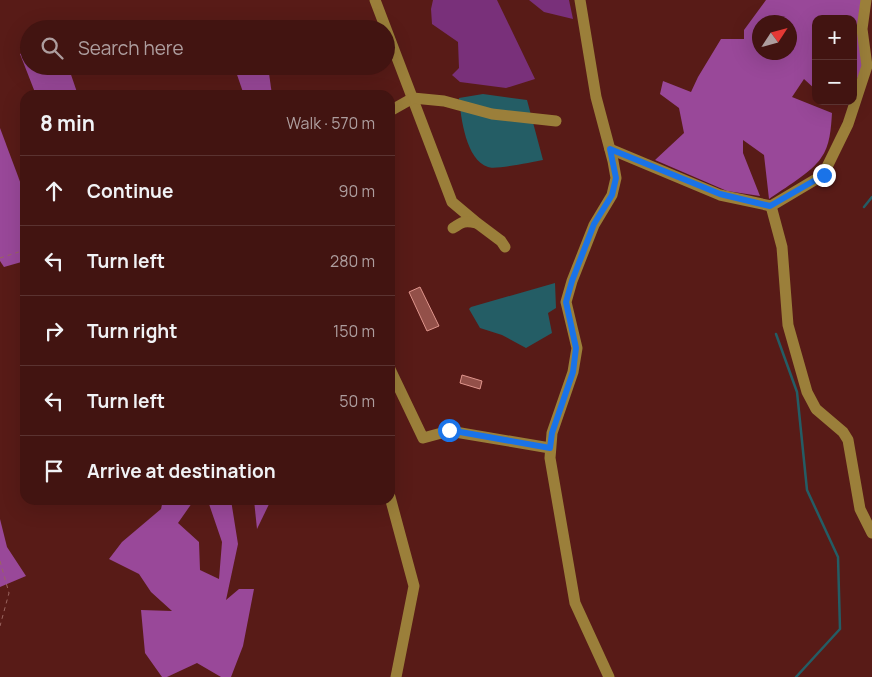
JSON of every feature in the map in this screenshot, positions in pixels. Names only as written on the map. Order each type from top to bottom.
[{"type":"street","points":[[375,0],[383,20]]},
{"type":"street","points":[[580,0],[596,97],[616,178],[612,195],[594,224],[566,302],[576,348],[573,372],[552,433],[550,458],[575,603],[609,677]]},
{"type":"street","points":[[610,149],[720,194],[770,206],[824,175],[848,124],[867,66],[862,29],[866,0]]},
{"type":"street","points":[[395,52],[452,202],[501,241],[505,247]]},
{"type":"street","points":[[395,108],[413,98],[444,101],[492,114],[556,121]]},
{"type":"street","points":[[770,206],[782,247],[788,325],[807,392],[816,409],[843,432],[848,440],[860,510],[872,533]]},
{"type":"street","points":[[453,228],[468,220],[477,223]]},
{"type":"street","points":[[395,379],[423,438],[449,430],[550,448]]},
{"type":"street","points":[[392,505],[414,586],[396,677]]},
{"type":"path","points":[[0,258],[20,252]]},
{"type":"path","points":[[0,561],[9,593],[0,626]]},
{"type":"shaded area","points":[[433,0],[497,0],[535,79],[506,88],[460,82],[452,75],[459,68],[458,42],[432,24],[431,9]]},
{"type":"shaded area","points":[[529,0],[569,0],[573,19],[544,12]]},
{"type":"shaded area","points":[[766,0],[863,0],[866,62],[857,79],[857,15],[812,15],[812,86],[804,79],[792,97],[832,113],[828,142],[821,158],[811,169],[769,199],[764,155],[743,140],[743,153],[760,196],[727,191],[655,160],[684,133],[679,108],[660,94],[663,81],[691,92],[721,39],[744,39],[744,30],[752,19],[752,60],[797,60],[797,15],[755,15]]},
{"type":"shaded area","points":[[28,75],[71,75],[76,90],[34,90]]},
{"type":"shaded area","points":[[237,75],[269,75],[271,90],[242,90]]},
{"type":"shaded area","points":[[0,128],[20,182],[20,262],[4,267],[0,261]]},
{"type":"shaded area","points":[[162,505],[191,505],[178,523],[199,542],[200,570],[219,579],[222,542],[209,505],[232,505],[238,544],[226,600],[239,589],[254,589],[243,646],[231,677],[221,677],[197,663],[167,677],[162,677],[145,653],[141,610],[172,611],[151,592],[139,574],[109,559],[122,542],[161,509]]},
{"type":"shaded area","points":[[255,505],[269,505],[257,529]]},
{"type":"shaded area","points":[[0,519],[7,547],[26,576],[0,587]]},
{"type":"water","points":[[483,94],[527,100],[543,160],[492,168],[481,163],[474,156],[466,137],[459,98]]},
{"type":"water","points":[[555,283],[556,308],[548,313],[552,333],[526,348],[502,335],[480,328],[469,309],[471,307]]},
{"type":"building","points":[[420,287],[439,326],[427,331],[409,292]]},
{"type":"building","points":[[462,375],[482,381],[480,389],[460,383]]},
{"type":"waterway","points":[[864,207],[872,197]]},
{"type":"waterway","points":[[776,334],[797,392],[807,490],[838,557],[840,629],[796,677]]},
{"type":"route","points":[[449,430],[550,448],[552,433],[573,372],[576,348],[566,302],[594,224],[612,195],[616,178],[610,149],[720,194],[770,206],[824,175]]}]
